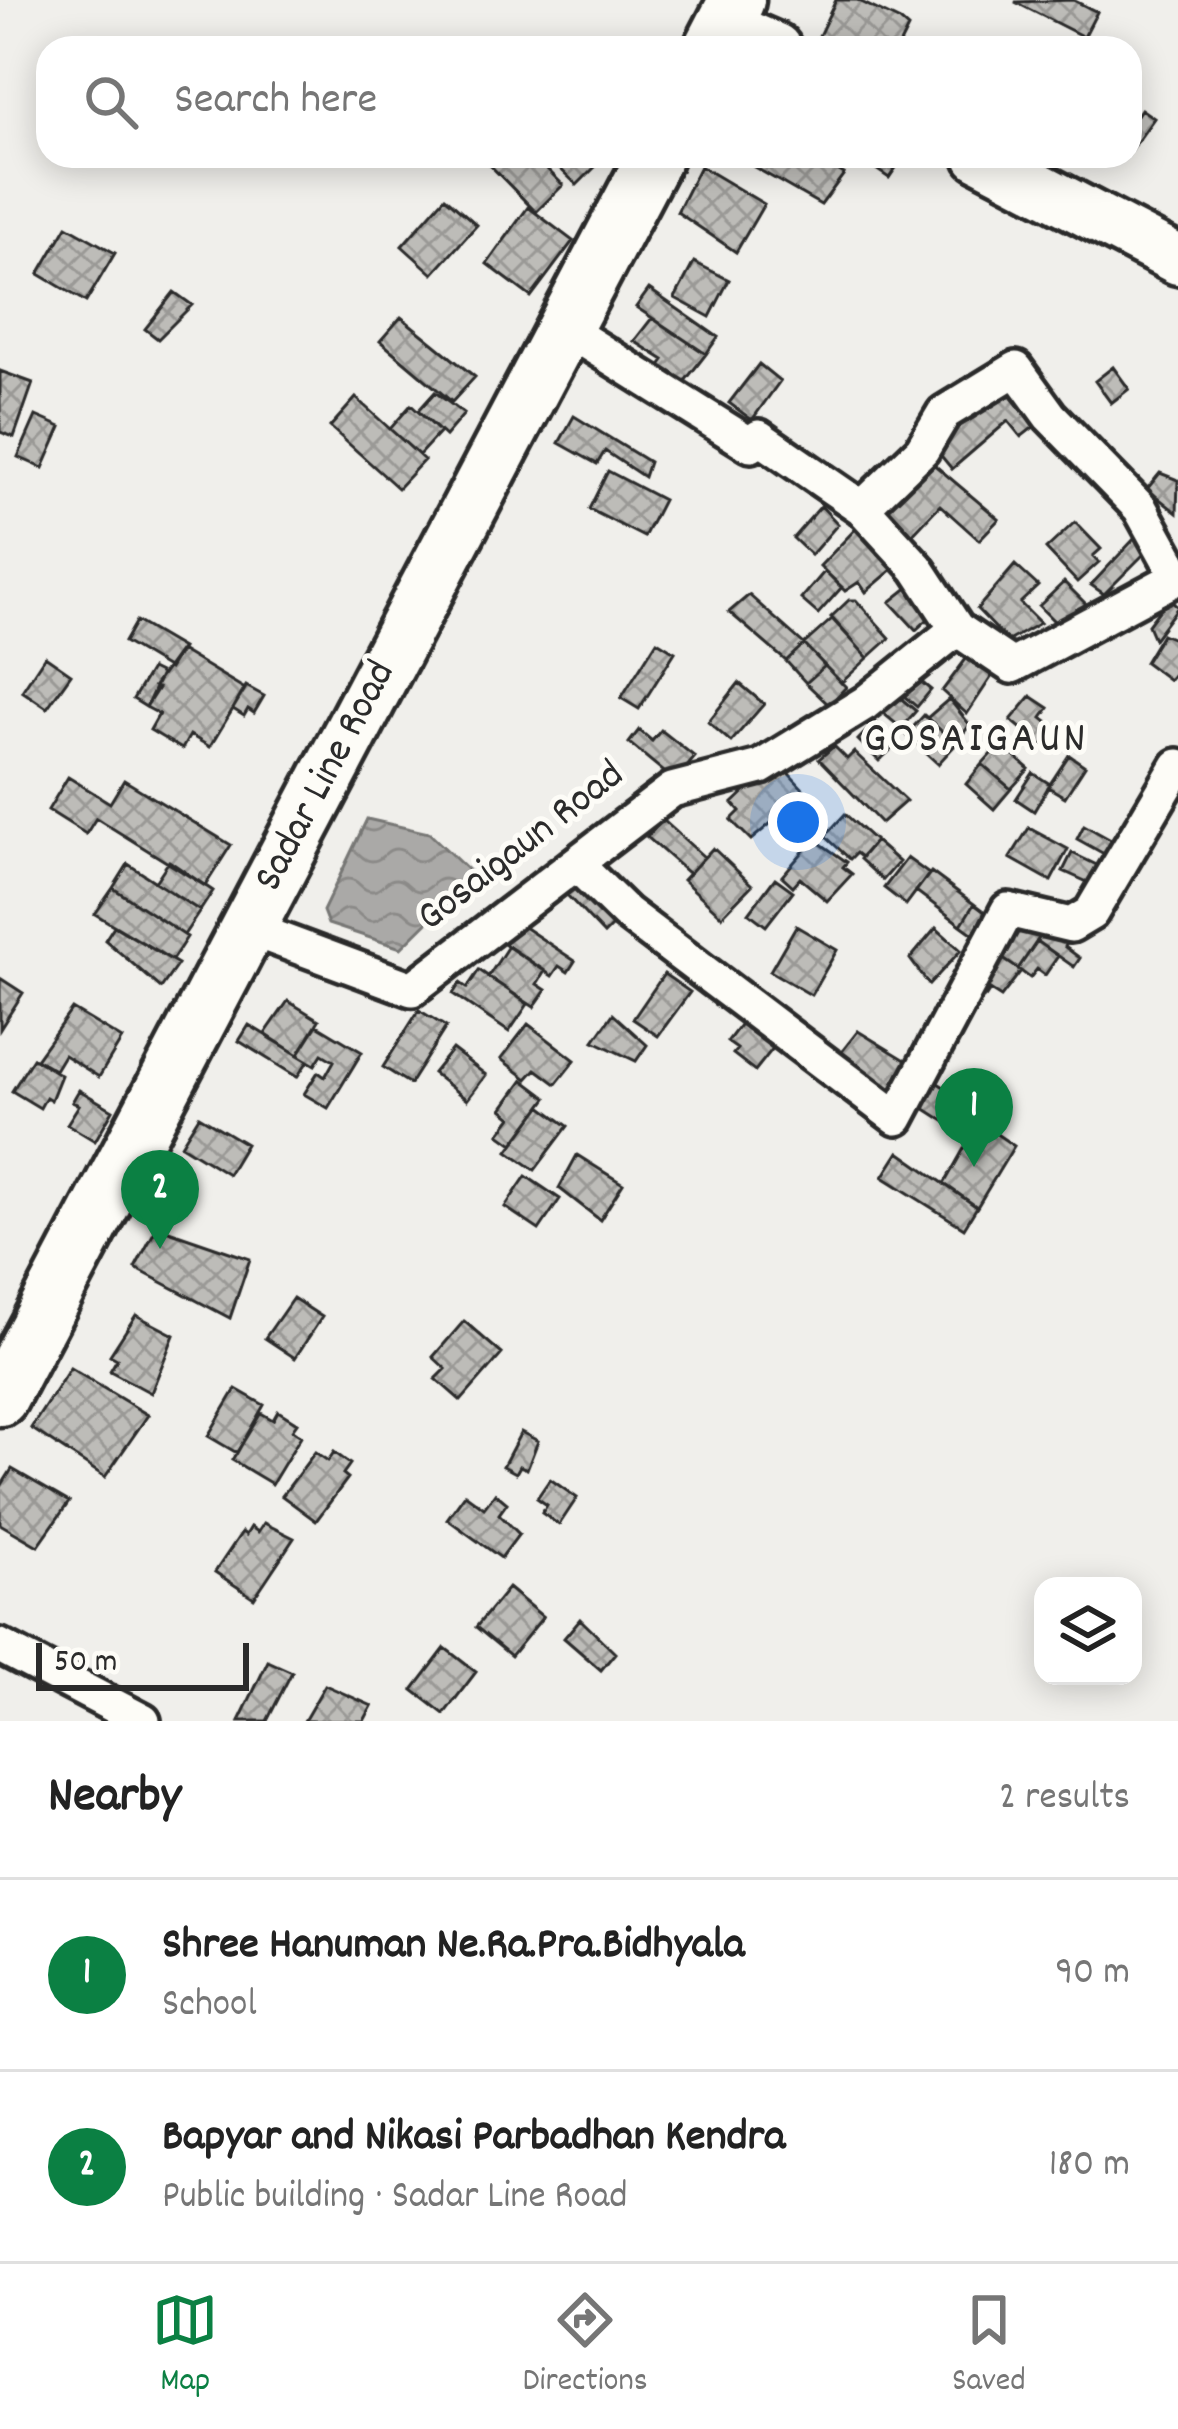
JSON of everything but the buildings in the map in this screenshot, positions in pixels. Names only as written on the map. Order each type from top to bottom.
[{"type":"main road","name":"Sadar Line Road","points":[[0,1399],[649,168]]},
{"type":"street","points":[[1002,168],[1178,260]]},
{"type":"street","points":[[564,328],[751,445],[760,437],[862,508],[917,568],[957,629],[1012,666],[1178,576],[1140,508],[1050,416],[1016,369],[944,413],[922,450],[862,508]]},
{"type":"street","name":"Gosaigaun Road","points":[[248,928],[412,989],[672,790],[761,767],[848,714],[957,629]]},
{"type":"street","points":[[576,864],[660,940],[897,1118],[1008,910],[1071,925],[1091,913],[1178,766]]},
{"type":"street","points":[[0,1646],[142,1721]]},
{"type":"water","points":[[367,819],[429,833],[474,876],[401,948],[328,924],[323,911]]},
{"type":"place","name":"Shree Hanuman Ne.Ra.Pra.Bidhyala","points":[[974,1167]]},
{"type":"place","name":"Bapyar and Nikasi Parbadhan Kendra","points":[[160,1249]]},
{"type":"district","name":"GOSAIGAUN","points":[[976,741]]}]
